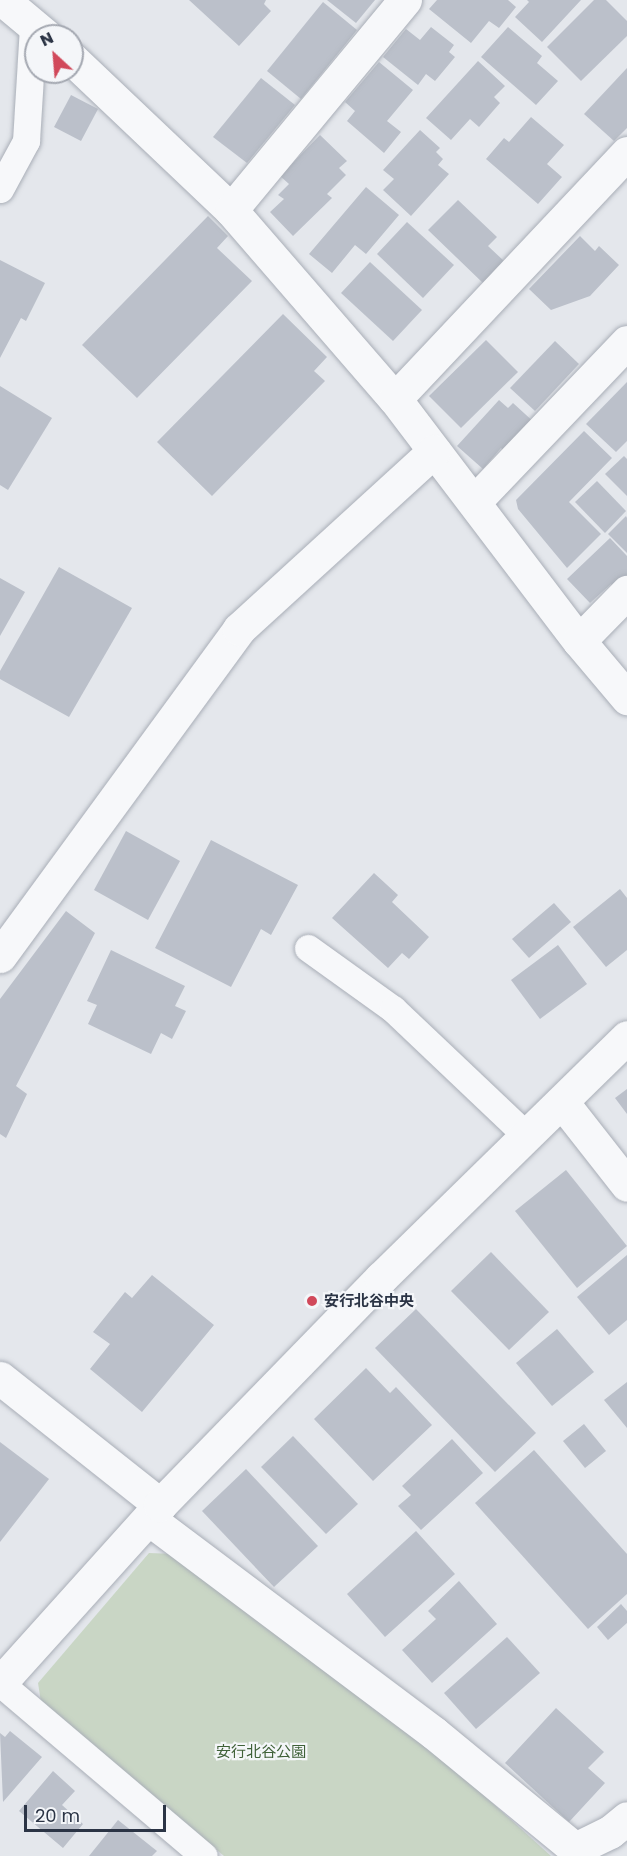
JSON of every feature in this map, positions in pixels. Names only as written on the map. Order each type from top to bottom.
[{"type":"street","points":[[3,0],[40,20]]},
{"type":"street","points":[[231,210],[405,0]]},
{"type":"street","points":[[84,70],[231,210],[395,399],[475,501],[579,641],[627,698]]},
{"type":"street","points":[[395,399],[627,153]]},
{"type":"street","points":[[475,501],[627,342]]},
{"type":"street","points":[[0,956],[238,629],[434,451]]},
{"type":"street","points":[[579,641],[627,592]]},
{"type":"street","points":[[2,1678],[154,1512],[381,1278],[627,1037]]},
{"type":"street","points":[[562,1102],[627,1185]]},
{"type":"street","points":[[0,1378],[154,1512],[434,1733],[575,1849],[610,1832],[627,1818]]},
{"type":"lane","points":[[0,189],[26,141],[40,20]]},
{"type":"lane","points":[[308,948],[393,1009],[527,1136]]},
{"type":"lane","points":[[2,1678],[204,1856]]},
{"type":"green space","name":"安行北谷公園","points":[[149,1553],[175,1554],[467,1780],[551,1856],[224,1856],[41,1702],[38,1683]]},
{"type":"building","points":[[189,0],[266,0],[264,4],[271,11],[239,46]]},
{"type":"building","points":[[327,0],[375,0],[356,23]]},
{"type":"building","points":[[437,0],[508,0],[516,7],[499,28],[489,21],[471,43],[429,9]]},
{"type":"building","points":[[527,0],[581,0],[542,42],[515,17],[529,2]]},
{"type":"building","points":[[594,0],[606,0],[627,21],[627,36],[581,81],[547,47]]},
{"type":"building","points":[[323,2],[357,30],[301,99],[267,71]]},
{"type":"building","points":[[431,27],[454,45],[449,52],[455,57],[435,81],[426,74],[418,85],[383,57],[406,29],[420,40]]},
{"type":"building","points":[[508,27],[542,56],[537,63],[558,81],[536,105],[481,57]]},
{"type":"building","points":[[478,61],[505,86],[494,97],[500,103],[479,127],[470,119],[451,140],[426,118]]},
{"type":"building","points":[[379,62],[413,90],[387,121],[401,132],[384,153],[347,121],[355,111],[345,102]]},
{"type":"building","points":[[627,68],[627,128],[614,141],[584,114]]},
{"type":"building","points":[[261,78],[295,105],[247,163],[213,137]]},
{"type":"building","points":[[71,95],[98,109],[81,141],[54,127]]},
{"type":"building","points":[[531,117],[564,145],[547,164],[562,177],[538,204],[486,159],[504,138],[509,142]]},
{"type":"building","points":[[420,130],[440,148],[436,152],[443,159],[438,165],[449,174],[411,216],[383,190],[394,179],[383,170]]},
{"type":"building","points":[[320,135],[347,161],[339,168],[346,175],[327,194],[332,198],[293,236],[270,212],[284,199],[278,195],[289,184],[280,176]]},
{"type":"building","points":[[366,187],[399,215],[366,254],[355,245],[332,273],[309,254]]},
{"type":"building","points":[[458,200],[497,237],[488,246],[505,262],[484,284],[428,230]]},
{"type":"building","points":[[208,216],[228,236],[217,248],[252,281],[137,398],[82,345]]},
{"type":"building","points":[[407,222],[454,265],[423,298],[377,254]]},
{"type":"building","points":[[580,236],[595,251],[599,246],[619,265],[590,296],[551,310],[529,289]]},
{"type":"building","points":[[0,260],[45,283],[26,321],[21,318],[0,358]]},
{"type":"building","points":[[370,262],[422,310],[393,341],[341,293]]},
{"type":"building","points":[[283,314],[327,357],[314,371],[325,381],[212,496],[157,442]]},
{"type":"building","points":[[486,340],[518,372],[461,428],[429,396]]},
{"type":"building","points":[[555,341],[579,364],[535,411],[510,388]]},
{"type":"building","points":[[627,382],[627,441],[616,452],[586,424]]},
{"type":"building","points":[[0,386],[52,418],[8,490],[0,485]]},
{"type":"building","points":[[499,400],[508,408],[513,403],[536,424],[508,455],[501,448],[483,469],[457,446]]},
{"type":"building","points":[[584,431],[612,458],[569,502],[601,534],[567,568],[518,509],[516,500]]},
{"type":"building","points":[[624,456],[627,459],[627,496],[605,474]]},
{"type":"building","points":[[597,481],[626,511],[605,533],[575,502]]},
{"type":"building","points":[[626,516],[627,518],[627,553],[608,534]]},
{"type":"building","points":[[610,538],[627,556],[627,579],[615,589],[611,584],[590,603],[567,579]]},
{"type":"building","points":[[59,567],[132,608],[69,717],[0,679],[0,671]]},
{"type":"building","points":[[0,578],[25,592],[0,636]]},
{"type":"building","points":[[126,831],[180,861],[148,920],[94,890]]},
{"type":"building","points":[[211,840],[298,885],[271,935],[261,929],[231,987],[155,948]]},
{"type":"building","points":[[374,873],[398,895],[392,902],[429,937],[409,959],[402,953],[388,968],[332,918]]},
{"type":"building","points":[[620,889],[627,898],[627,950],[606,967],[573,927]]},
{"type":"building","points":[[554,903],[571,922],[529,958],[512,939]]},
{"type":"building","points":[[66,911],[95,933],[16,1086],[27,1094],[6,1138],[0,1134],[0,999]]},
{"type":"building","points":[[558,945],[587,984],[540,1019],[511,980]]},
{"type":"building","points":[[111,950],[185,986],[175,1006],[186,1011],[172,1039],[161,1033],[151,1054],[88,1024],[97,1005],[87,1001]]},
{"type":"building","points":[[627,1089],[627,1114],[615,1098]]},
{"type":"building","points":[[566,1170],[627,1246],[577,1288],[515,1211]]},
{"type":"building","points":[[491,1252],[549,1312],[509,1350],[451,1291]]},
{"type":"building","points":[[627,1255],[627,1320],[609,1335],[577,1297]]},
{"type":"building","points":[[152,1275],[214,1325],[142,1412],[90,1369],[110,1344],[93,1332],[125,1292],[132,1298]]},
{"type":"building","points":[[416,1309],[536,1433],[495,1472],[375,1348]]},
{"type":"building","points":[[557,1329],[594,1372],[552,1406],[516,1363]]},
{"type":"building","points":[[366,1368],[390,1393],[396,1387],[432,1425],[373,1481],[314,1419]]},
{"type":"building","points":[[627,1382],[627,1428],[604,1400]]},
{"type":"building","points":[[584,1424],[606,1451],[585,1468],[563,1441]]},
{"type":"building","points":[[293,1436],[358,1504],[326,1534],[261,1467]]},
{"type":"building","points":[[452,1439],[483,1473],[421,1530],[398,1506],[411,1495],[402,1486]]},
{"type":"building","points":[[0,1442],[49,1479],[0,1542]]},
{"type":"building","points":[[534,1450],[627,1554],[627,1594],[588,1629],[475,1503]]},
{"type":"building","points":[[246,1469],[318,1546],[274,1587],[202,1511]]},
{"type":"building","points":[[416,1531],[455,1574],[385,1637],[347,1594]]},
{"type":"building","points":[[459,1581],[497,1624],[432,1683],[402,1650],[436,1619],[428,1611]]},
{"type":"building","points":[[621,1604],[627,1611],[627,1623],[608,1640],[597,1627]]},
{"type":"building","points":[[507,1637],[540,1673],[476,1729],[444,1693]]},
{"type":"building","points":[[556,1708],[604,1752],[588,1768],[605,1783],[569,1822],[505,1763]]},
{"type":"building","points":[[10,1731],[42,1757],[3,1802],[0,1733],[5,1737]]},
{"type":"building","points":[[53,1771],[75,1791],[62,1805],[83,1824],[63,1848],[19,1811]]},
{"type":"building","points":[[118,1820],[157,1851],[152,1856],[89,1856]]},
{"type":"place","name":"安行北谷中央","points":[[312,1301]]}]
